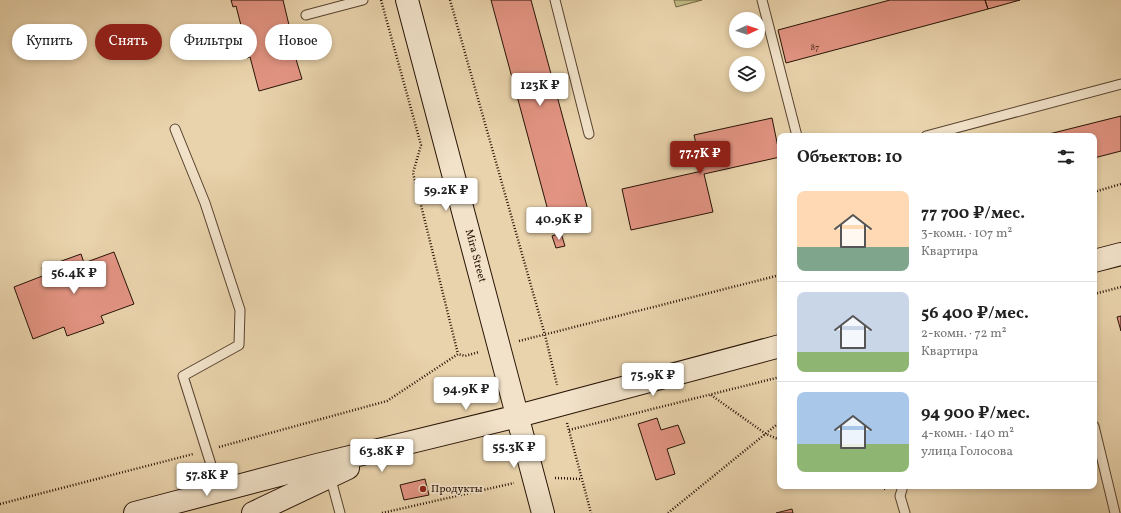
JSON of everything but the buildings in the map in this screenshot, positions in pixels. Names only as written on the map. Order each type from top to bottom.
[{"type":"main road","name":"Mira Street","points":[[407,0],[544,513]]},
{"type":"main road","points":[[1097,260],[1121,254]]},
{"type":"main road","points":[[135,513],[192,506],[219,490],[518,416],[777,347]]},
{"type":"main road","points":[[253,513],[330,475],[422,439]]},
{"type":"lane","points":[[306,15],[363,0]]},
{"type":"lane","points":[[555,0],[589,134]]},
{"type":"lane","points":[[762,0],[796,133]]},
{"type":"lane","points":[[937,133],[1121,84]]},
{"type":"lane","points":[[175,129],[205,204],[240,310],[240,345],[183,376],[208,451],[219,490]]},
{"type":"lane","points":[[1097,438],[1115,513]]},
{"type":"lane","points":[[330,475],[340,513]]},
{"type":"lane","points":[[902,489],[900,496],[905,513]]},
{"type":"path","points":[[381,0],[421,145],[413,173],[458,354]]},
{"type":"path","points":[[450,0],[545,335],[591,513]]},
{"type":"path","points":[[1097,191],[1121,184]]},
{"type":"path","points":[[0,504],[208,451],[387,401],[458,354],[465,356],[499,346],[777,276]]},
{"type":"path","points":[[1097,293],[1121,287]]},
{"type":"path","points":[[569,430],[777,378]]},
{"type":"path","points":[[711,395],[766,434],[777,439]]},
{"type":"path","points":[[668,513],[777,425]]},
{"type":"path","points":[[382,513],[534,478],[582,479]]},
{"type":"shaded area","points":[[674,0],[702,0],[676,7]]},
{"type":"place","name":"Продукты","points":[[423,489]]}]
